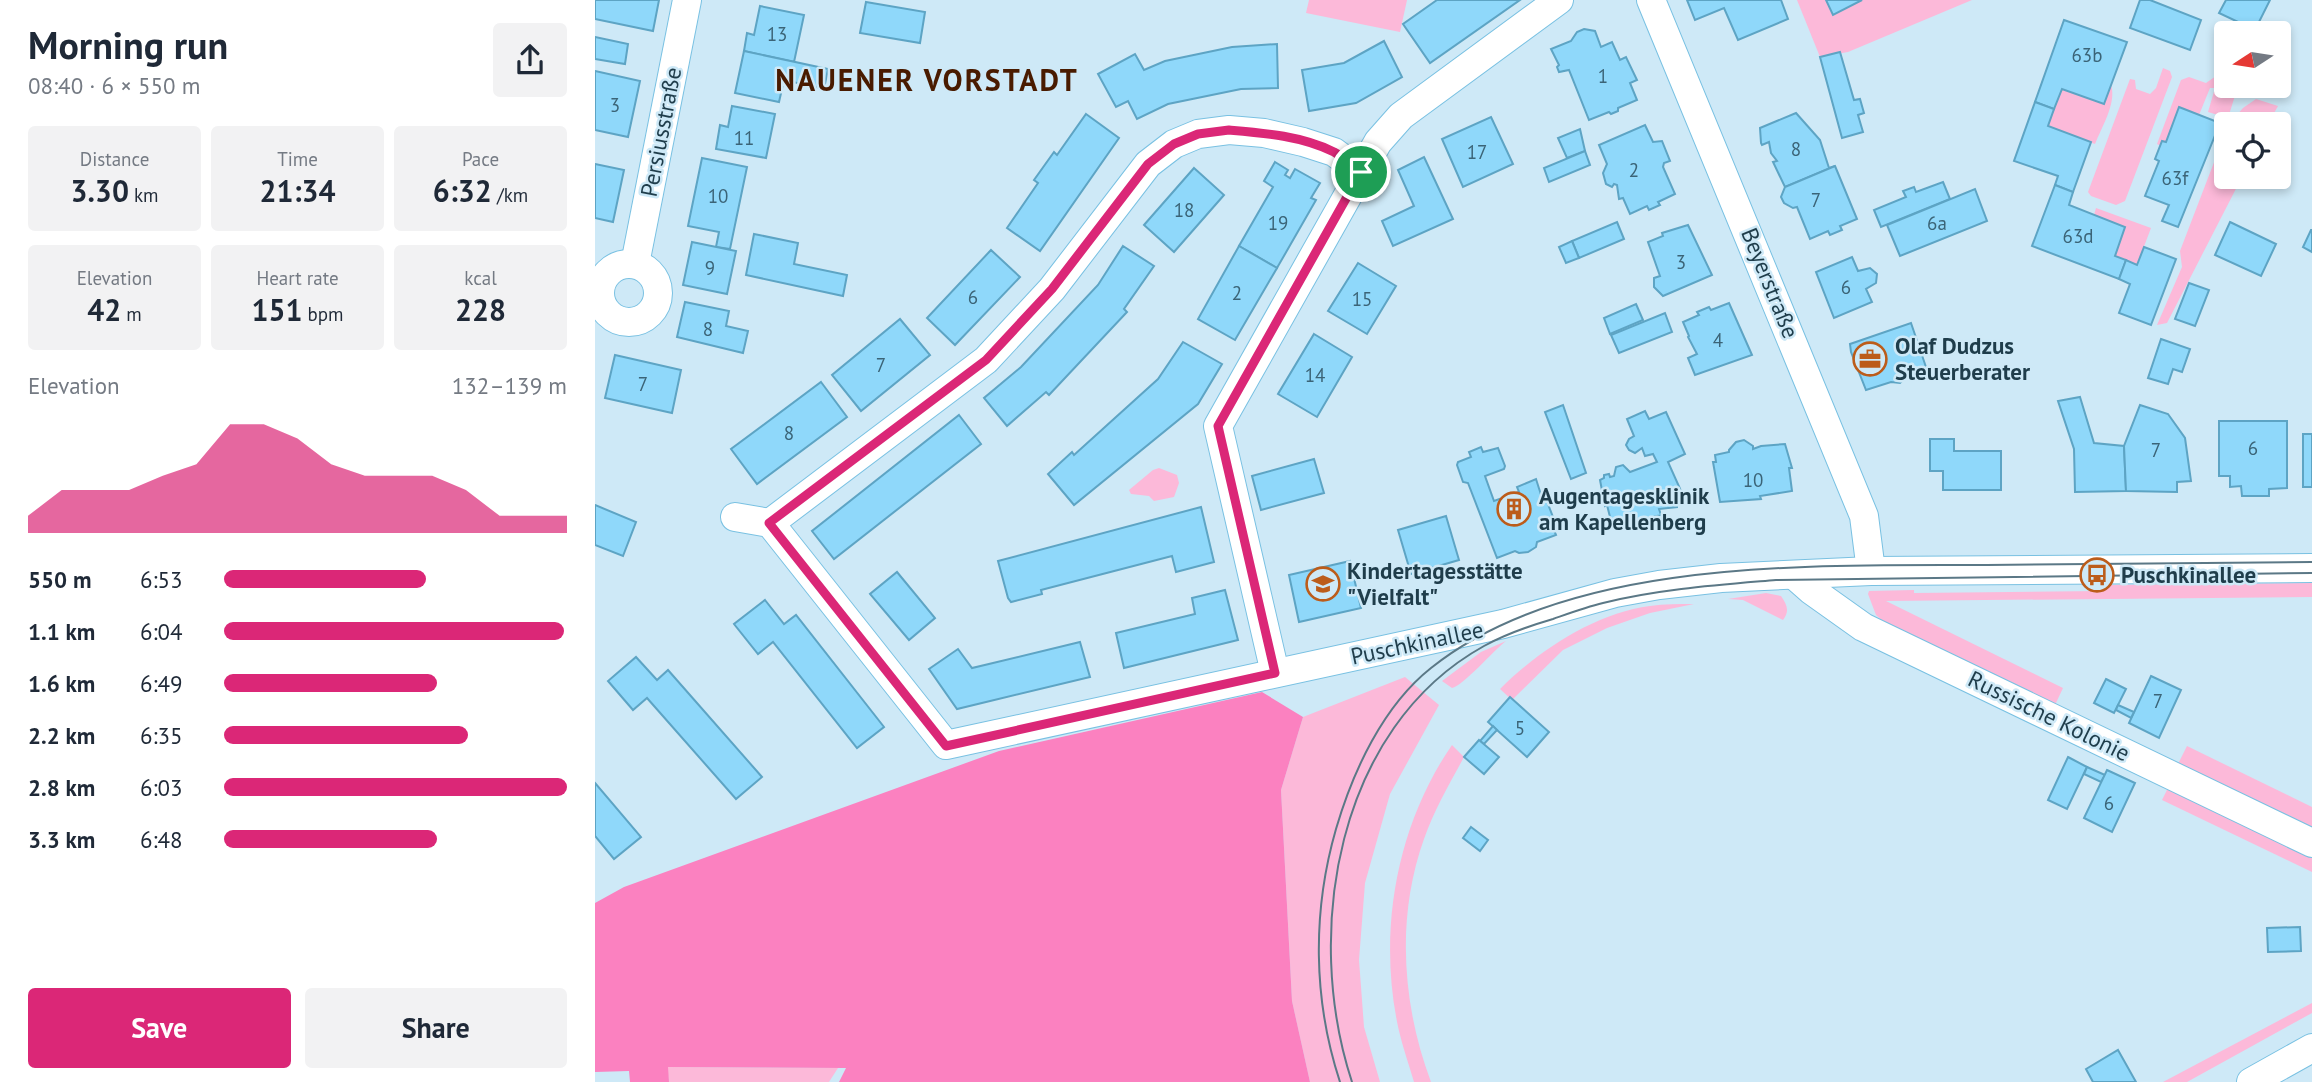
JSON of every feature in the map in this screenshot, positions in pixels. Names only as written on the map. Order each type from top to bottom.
[{"type":"street","name":"Persiusstraße","points":[[635,264],[687,0]]},
{"type":"street","points":[[1275,673],[1218,426],[1378,142],[1401,116],[1559,0]]},
{"type":"street","name":"Beyerstraße","points":[[1651,0],[1864,516],[1871,571]]},
{"type":"street","points":[[735,517],[769,523],[986,360],[1052,289],[1148,164],[1174,144],[1198,134],[1229,130],[1264,133],[1334,152],[1361,172]]},
{"type":"street","name":"Puschkinallee","points":[[769,523],[946,746],[1503,624],[1615,593],[1659,585],[1721,578],[1871,571],[2312,568]]},
{"type":"street","name":"Russische Kolonie","points":[[1794,575],[1863,627],[2312,843]]},
{"type":"street","points":[[2251,1082],[2312,1048]]},
{"type":"shaded area","points":[[1309,0],[1407,0],[1400,32],[1306,13]]},
{"type":"shaded area","points":[[1797,0],[1972,0],[1848,52],[1820,57]]},
{"type":"shaded area","points":[[2163,68],[2170,71],[2172,77],[2125,201],[2116,205],[2091,196],[2088,192],[2130,79],[2135,80],[2136,89],[2150,94],[2156,88]]},
{"type":"shaded area","points":[[2189,77],[2206,83],[2214,77],[2214,88],[2210,88],[2199,115],[2179,107],[2166,142],[2161,146],[2157,144],[2181,80]]},
{"type":"shaded area","points":[[2111,85],[2112,100],[2095,144],[2048,126],[2062,89],[2104,104]]},
{"type":"shaded area","points":[[2214,91],[2214,98],[2234,98],[2230,112],[2208,112]]},
{"type":"shaded area","points":[[2256,99],[2278,106],[2275,112],[2240,112]]},
{"type":"shaded area","points":[[2214,162],[2214,189],[2236,189],[2167,323],[2157,325],[2182,267],[2180,251]]},
{"type":"shaded area","points":[[2096,208],[2151,228],[2137,265],[2115,256],[2125,227],[2094,215]]},
{"type":"shaded area","points":[[1159,468],[1177,475],[1179,483],[1174,497],[1154,501],[1149,496],[1131,494],[1129,490]]},
{"type":"shaded area","points":[[2312,583],[2312,597],[1886,601],[2063,688],[2055,705],[1885,623],[1876,615],[1868,594],[1869,591],[1914,590],[1914,593],[2101,591],[2102,585]]},
{"type":"shaded area","points":[[1766,593],[1781,596],[1783,599],[1787,611],[1783,620],[1743,600],[1728,599]]},
{"type":"shaded area","points":[[1694,604],[1650,613],[1607,628],[1563,650],[1512,700],[1500,689],[1532,661],[1588,625],[1629,610],[1655,605]]},
{"type":"shaded area","points":[[1506,641],[1457,686],[1452,688],[1442,681],[1481,652]]},
{"type":"shaded area","points":[[1405,677],[1439,705],[1390,794],[1365,883],[1359,960],[1364,1027],[1380,1082],[1310,1082],[1292,1001],[1281,790],[1303,717]]},
{"type":"shaded area","points":[[1262,692],[1303,717],[1281,790],[1292,1001],[1310,1082],[839,1082],[846,1068],[668,1067],[669,1082],[630,1082],[629,1071],[595,1072],[595,903],[624,887],[999,751]]},
{"type":"shaded area","points":[[1452,745],[1464,757],[1428,828],[1409,899],[1406,961],[1409,992],[1421,1053],[1431,1082],[1414,1082],[1399,1031],[1393,994],[1391,919],[1396,882],[1417,810]]},
{"type":"shaded area","points":[[2187,746],[2312,807],[2312,829],[2178,764]]},
{"type":"shaded area","points":[[2170,784],[2312,852],[2312,872],[2162,800]]},
{"type":"shaded area","points":[[2312,1003],[2312,1013],[2187,1082],[2163,1082]]},
{"type":"shaded area","points":[[667,1067],[838,1068],[829,1082],[669,1082]]},
{"type":"building","points":[[595,0],[659,0],[653,31],[595,19]]},
{"type":"building","points":[[1437,0],[1520,0],[1430,63],[1403,24]]},
{"type":"building","points":[[1687,0],[1781,0],[1788,19],[1738,40],[1724,8],[1695,20]]},
{"type":"building","points":[[1826,0],[1862,0],[1833,15]]},
{"type":"building","points":[[2140,0],[2150,0],[2201,20],[2190,50],[2130,28]]},
{"type":"building","points":[[2226,0],[2270,0],[2260,21],[2236,21],[2219,13]]},
{"type":"building","points":[[866,2],[925,12],[920,43],[860,33]]},
{"type":"building","points":[[760,6],[804,15],[794,62],[744,51],[747,33],[754,35]]},
{"type":"building","points":[[2064,20],[2127,42],[2104,104],[2062,89],[2054,109],[2035,102]]},
{"type":"building","points":[[1584,29],[1595,31],[1601,47],[1612,42],[1620,60],[1626,57],[1637,80],[1630,83],[1637,100],[1611,114],[1609,112],[1589,120],[1569,70],[1559,72],[1559,65],[1551,49],[1571,41],[1577,32]]},
{"type":"building","points":[[595,37],[628,44],[625,64],[595,59]]},
{"type":"building","points":[[1384,41],[1402,77],[1356,103],[1309,111],[1302,70],[1344,63]]},
{"type":"building","points":[[1277,44],[1278,88],[1241,89],[1168,104],[1137,119],[1128,101],[1116,107],[1098,74],[1135,54],[1144,70],[1165,61],[1232,47]]},
{"type":"building","points":[[744,51],[828,69],[824,89],[784,80],[779,102],[735,93]]},
{"type":"building","points":[[1840,52],[1854,100],[1860,99],[1864,113],[1858,115],[1863,132],[1842,138],[1820,57]]},
{"type":"building","points":[[595,71],[640,81],[628,137],[595,130]]},
{"type":"building","points":[[2035,102],[2054,109],[2048,126],[2091,142],[2073,192],[2055,185],[2058,176],[2014,161]]},
{"type":"building","points":[[732,106],[775,114],[766,158],[716,149],[720,125],[728,127]]},
{"type":"building","points":[[2179,107],[2214,121],[2214,138],[2178,227],[2162,221],[2169,205],[2145,196],[2159,161],[2155,159],[2162,141],[2166,142]]},
{"type":"building","points":[[1796,113],[1820,140],[1829,168],[1835,166],[1785,187],[1773,162],[1777,161],[1771,153],[1769,142],[1762,145],[1761,143],[1760,128]]},
{"type":"building","points":[[1086,114],[1119,138],[1040,251],[1007,228],[1038,183],[1034,180],[1054,152],[1057,155]]},
{"type":"building","points":[[1491,117],[1513,164],[1463,187],[1442,139]]},
{"type":"building","points":[[1645,125],[1653,142],[1662,141],[1670,161],[1664,163],[1663,167],[1675,194],[1649,210],[1647,206],[1630,214],[1623,198],[1619,199],[1617,185],[1612,187],[1606,184],[1603,173],[1607,164],[1599,145]]},
{"type":"building","points":[[1580,129],[1585,151],[1567,158],[1558,138]]},
{"type":"building","points":[[1585,151],[1590,165],[1549,182],[1544,168]]},
{"type":"building","points":[[1424,157],[1453,219],[1393,246],[1382,221],[1414,206],[1398,170]]},
{"type":"building","points":[[702,158],[747,167],[730,249],[716,247],[719,232],[688,226]]},
{"type":"building","points":[[1275,162],[1288,170],[1285,175],[1290,178],[1295,169],[1320,183],[1311,198],[1316,200],[1277,268],[1239,246],[1273,187],[1264,181]]},
{"type":"building","points":[[595,164],[624,170],[613,222],[595,218]]},
{"type":"building","points":[[1835,166],[1857,219],[1840,226],[1842,230],[1830,235],[1828,231],[1810,239],[1797,207],[1793,208],[1784,203],[1781,197],[1785,187]]},
{"type":"building","points":[[1194,168],[1224,195],[1174,252],[1144,225]]},
{"type":"building","points":[[1943,182],[1950,199],[1881,227],[1874,210],[1906,197],[1903,191],[1914,187],[1916,192]]},
{"type":"building","points":[[2055,185],[2073,192],[2069,205],[2125,227],[2115,256],[2126,260],[2119,279],[2032,246]]},
{"type":"building","points":[[1975,189],[1987,221],[1900,256],[1887,225]]},
{"type":"building","points":[[1617,222],[1624,239],[1579,258],[1572,241]]},
{"type":"building","points":[[2230,222],[2276,244],[2261,276],[2215,255]]},
{"type":"building","points":[[1688,225],[1712,275],[1663,296],[1654,287],[1654,278],[1660,276],[1648,242],[1663,236],[1662,233]]},
{"type":"building","points":[[2312,230],[2312,252],[2303,247]]},
{"type":"building","points":[[754,234],[798,243],[794,264],[847,275],[843,296],[746,275]]},
{"type":"building","points":[[1572,241],[1579,258],[1566,263],[1559,247]]},
{"type":"building","points":[[692,242],[736,251],[727,294],[683,285]]},
{"type":"building","points":[[1123,246],[1154,266],[1124,309],[1127,312],[1049,395],[1046,392],[1007,426],[984,398],[1021,367],[1098,285]]},
{"type":"building","points":[[1239,246],[1277,268],[1235,340],[1198,319]]},
{"type":"building","points":[[2144,247],[2176,259],[2151,325],[2119,313],[2130,284],[2119,279],[2126,260],[2137,265]]},
{"type":"building","points":[[991,250],[1020,277],[955,345],[927,318]]},
{"type":"building","points":[[1852,257],[1858,271],[1870,268],[1877,274],[1876,283],[1866,289],[1872,302],[1834,318],[1816,272]]},
{"type":"building","points":[[1358,263],[1396,286],[1367,334],[1328,311]]},
{"type":"building","points":[[2189,283],[2209,290],[2195,326],[2175,319]]},
{"type":"building","points":[[685,302],[729,311],[726,326],[748,331],[743,353],[677,337]]},
{"type":"building","points":[[1729,303],[1752,355],[1695,375],[1688,358],[1697,354],[1683,322],[1709,307],[1711,310]]},
{"type":"building","points":[[1636,304],[1643,320],[1610,334],[1604,318]]},
{"type":"building","points":[[1665,313],[1672,332],[1619,353],[1611,335]]},
{"type":"building","points":[[900,319],[930,355],[861,411],[832,375]]},
{"type":"building","points":[[1911,323],[1927,370],[1907,376],[1900,383],[1891,382],[1866,390],[1850,344]]},
{"type":"building","points":[[1314,334],[1352,357],[1317,417],[1278,394]]},
{"type":"building","points":[[2161,339],[2190,349],[2182,372],[2173,369],[2168,384],[2148,378]]},
{"type":"building","points":[[1183,342],[1222,364],[1198,404],[1074,505],[1048,474],[1072,452],[1074,455],[1158,379]]},
{"type":"building","points":[[615,355],[681,370],[672,413],[605,398]]},
{"type":"building","points":[[821,382],[847,417],[757,484],[731,449]]},
{"type":"building","points":[[2080,397],[2094,443],[2124,446],[2126,491],[2075,492],[2074,449],[2058,401]]},
{"type":"building","points":[[1563,405],[1586,473],[1571,479],[1545,412]]},
{"type":"building","points":[[2140,405],[2168,414],[2185,438],[2191,481],[2177,482],[2177,492],[2126,491],[2124,446]]},
{"type":"building","points":[[1645,411],[1649,419],[1666,412],[1685,454],[1668,462],[1686,502],[1677,504],[1677,507],[1659,509],[1661,515],[1634,522],[1632,516],[1618,522],[1611,521],[1600,480],[1604,475],[1614,476],[1616,467],[1623,465],[1630,472],[1657,462],[1653,454],[1645,456],[1642,448],[1635,453],[1626,445],[1634,436],[1627,419]]},
{"type":"building","points":[[959,415],[981,444],[834,559],[812,531]]},
{"type":"building","points":[[2219,421],[2287,421],[2287,488],[2269,489],[2269,496],[2242,496],[2241,486],[2230,487],[2230,476],[2219,476]]},
{"type":"building","points":[[2303,434],[2312,434],[2312,487],[2303,487]]},
{"type":"building","points":[[1930,439],[1954,439],[1954,451],[2001,451],[2001,490],[1943,490],[1943,471],[1930,471]]},
{"type":"building","points":[[1744,440],[1753,446],[1753,449],[1785,444],[1792,468],[1789,468],[1792,491],[1760,496],[1761,499],[1720,502],[1713,462],[1716,462],[1715,455],[1729,452],[1736,442]]},
{"type":"building","name":"Augentagesklinik am Kapellenberg","points":[[1481,447],[1483,452],[1498,448],[1505,466],[1504,469],[1485,476],[1494,501],[1519,492],[1517,487],[1536,479],[1543,501],[1546,499],[1553,517],[1549,518],[1556,535],[1537,542],[1536,547],[1528,552],[1515,551],[1497,558],[1468,483],[1463,482],[1457,465],[1458,462],[1471,457],[1469,452]]},
{"type":"building","points":[[1314,459],[1324,493],[1261,510],[1252,476]]},
{"type":"building","points":[[595,505],[636,522],[623,556],[595,545]]},
{"type":"building","points":[[1201,507],[1214,562],[1176,572],[1172,556],[1041,590],[1042,594],[1011,602],[1008,598],[998,561]]},
{"type":"building","points":[[1446,516],[1459,560],[1411,574],[1398,530]]},
{"type":"building","name":"Kindertagesstätte \"Vielfalt\"","points":[[1350,561],[1361,608],[1299,622],[1289,575]]},
{"type":"building","points":[[897,572],[935,618],[909,640],[870,594]]},
{"type":"building","points":[[1225,590],[1238,640],[1124,668],[1116,633],[1195,614],[1192,598]]},
{"type":"building","points":[[765,600],[784,624],[796,615],[884,727],[857,748],[773,642],[758,654],[734,624]]},
{"type":"building","points":[[1080,642],[1090,677],[957,709],[929,669],[958,649],[972,668]]},
{"type":"building","points":[[636,657],[657,680],[668,670],[762,777],[736,799],[647,698],[633,710],[608,681]]},
{"type":"building","points":[[2151,676],[2181,690],[2159,738],[2129,723]]},
{"type":"building","points":[[2106,679],[2126,689],[2114,713],[2094,703]]},
{"type":"building","points":[[1510,697],[1549,732],[1527,757],[1488,722]]},
{"type":"building","points":[[2118,705],[2134,712],[2131,718],[2116,710]]},
{"type":"building","points":[[1493,726],[1497,730],[1484,744],[1480,741]]},
{"type":"building","points":[[1479,740],[1499,757],[1484,774],[1464,757]]},
{"type":"building","points":[[2068,757],[2087,767],[2067,809],[2048,800]]},
{"type":"building","points":[[2087,767],[2105,775],[2101,782],[2084,774]]},
{"type":"building","points":[[2107,770],[2135,783],[2112,832],[2084,818]]},
{"type":"building","points":[[595,783],[641,837],[614,859],[595,836]]},
{"type":"building","points":[[1471,827],[1488,840],[1480,851],[1463,838]]},
{"type":"building","points":[[2300,927],[2301,951],[2268,952],[2267,928]]},
{"type":"building","points":[[2118,1050],[2136,1082],[2093,1082],[2086,1069]]},
{"type":"tram line","points":[[1340,1082],[1325,1020],[1319,956],[1328,860],[1343,807],[1372,741],[1398,701],[1431,668],[1488,631],[1553,605],[1623,586],[1697,575],[1773,568],[2312,562]]},
{"type":"tram line","points":[[1352,1082],[1338,1024],[1331,963],[1333,900],[1344,839],[1364,781],[1394,728],[1434,682],[1484,646],[1526,627],[1624,598],[1776,580],[2312,573]]},
{"type":"place","name":"Olaf Dudzus Steuerberater","points":[[1870,359]]},
{"type":"place","name":"Augentagesklinik am Kapellenberg","points":[[1514,509]]},
{"type":"place","name":"Puschkinallee","points":[[2097,575]]},
{"type":"place","name":"Kindertagesstätte \"Vielfalt\"","points":[[1323,584]]},
{"type":"district","name":"NAUENER VORSTADT","points":[[927,81]]},
{"type":"route","points":[[1229,130],[1264,133],[1334,152],[1361,172],[1218,426],[1275,673],[946,746],[769,523],[986,360],[1052,289],[1148,164],[1174,144],[1198,134],[1229,130]]}]
